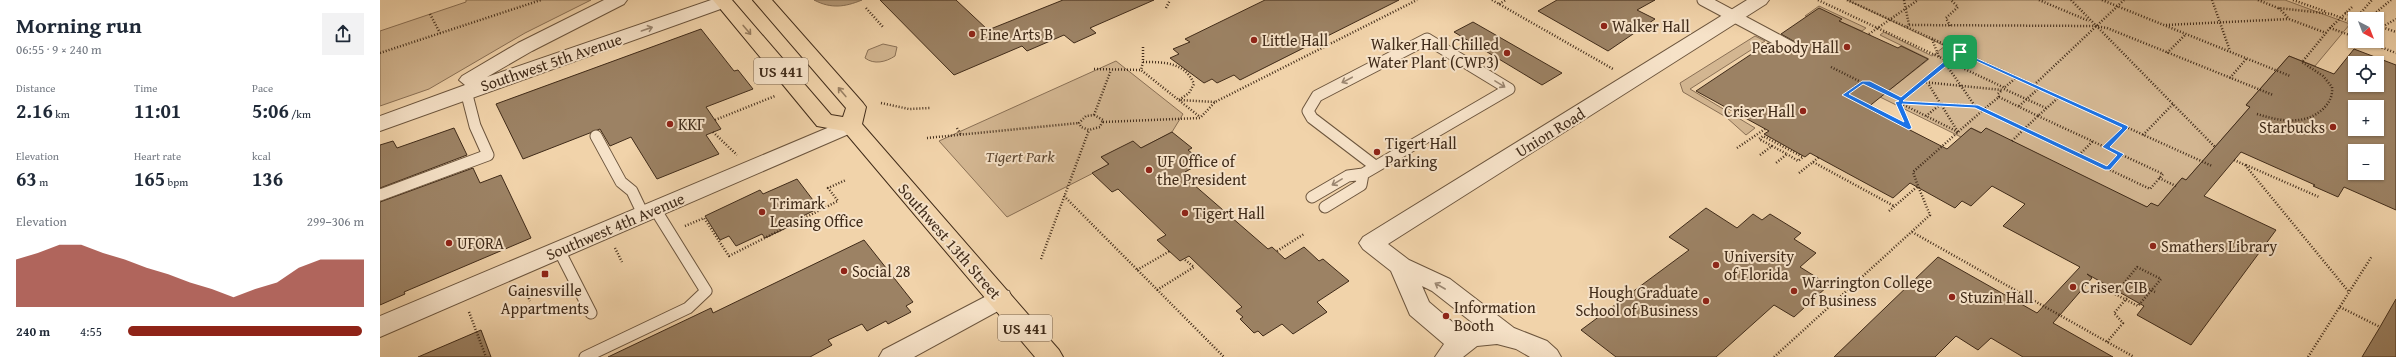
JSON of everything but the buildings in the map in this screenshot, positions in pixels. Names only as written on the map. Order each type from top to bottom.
[{"type":"main road","name":"US 441","points":[[722,1],[824,121],[850,125],[856,108],[762,0]]},
{"type":"main road","name":"Southwest 13th Street","points":[[850,125],[1050,357]]},
{"type":"street","points":[[425,106],[525,47],[618,0]]},
{"type":"street","name":"Union Road","points":[[1548,357],[1529,342],[1505,334],[1441,285],[1401,266],[1371,243],[1760,0]]},
{"type":"street","name":"Southwest 5th Avenue","points":[[380,124],[466,91],[722,1]]},
{"type":"street","name":"Southwest 4th Avenue","points":[[380,327],[850,125]]},
{"type":"street","name":"Union Road","points":[[1401,266],[1419,308],[1454,351],[1484,335],[1505,334]]},
{"type":"street","points":[[892,357],[1000,298]]},
{"type":"lane","points":[[1703,0],[1791,47]]},
{"type":"lane","points":[[1312,197],[1348,176],[1363,174],[1509,89],[1426,38],[1317,96],[1308,111],[1312,118],[1375,166]]},
{"type":"lane","points":[[380,195],[488,154],[475,126],[466,91]]},
{"type":"lane","points":[[585,357],[688,308],[706,291],[649,211],[632,191],[621,182],[596,136]]},
{"type":"lane","points":[[1325,207],[1361,185],[1363,174]]},
{"type":"lane","points":[[559,250],[591,313]]},
{"type":"path","points":[[380,53],[541,0]]},
{"type":"path","points":[[1166,8],[1170,0]]},
{"type":"path","points":[[1079,123],[1081,127],[1089,130],[1097,128],[1103,122],[1200,118],[1215,102],[1416,0]]},
{"type":"path","points":[[1492,0],[1618,72]]},
{"type":"path","points":[[1499,4],[1506,0]]},
{"type":"path","points":[[1818,0],[1939,57],[1946,62],[2046,108]]},
{"type":"path","points":[[1847,0],[2212,166]]},
{"type":"path","points":[[1904,0],[1910,25]]},
{"type":"path","points":[[1869,34],[1918,0]]},
{"type":"path","points":[[1950,26],[1946,18],[1958,7],[1951,0]]},
{"type":"path","points":[[2039,0],[2091,22]]},
{"type":"path","points":[[2071,0],[2215,147]]},
{"type":"path","points":[[2102,0],[2290,76]]},
{"type":"path","points":[[2034,85],[2124,0]]},
{"type":"path","points":[[2212,0],[2221,22],[2230,52]]},
{"type":"path","points":[[2258,0],[2278,8],[2332,14]]},
{"type":"path","points":[[2293,0],[2348,20]]},
{"type":"path","points":[[2362,12],[2372,0]]},
{"type":"path","points":[[2376,12],[2391,0]]},
{"type":"path","points":[[2257,114],[2279,120],[2295,121],[2311,118],[2327,107],[2331,102],[2333,93],[2329,82],[2302,61],[2340,17],[2352,7]]},
{"type":"path","points":[[866,8],[883,27]]},
{"type":"path","points":[[2278,8],[2289,19]]},
{"type":"path","points":[[430,14],[440,33]]},
{"type":"path","points":[[2163,25],[2289,19],[2326,33]]},
{"type":"path","points":[[2384,26],[2396,19]]},
{"type":"path","points":[[1907,27],[1910,25],[2096,26],[2107,28],[2273,95]]},
{"type":"path","points":[[2330,28],[2348,35]]},
{"type":"path","points":[[2384,28],[2396,32]]},
{"type":"path","points":[[2168,53],[2186,34]]},
{"type":"path","points":[[1932,39],[1939,57]]},
{"type":"path","points":[[1141,70],[1143,62],[1143,47]]},
{"type":"path","points":[[2383,48],[2396,53]]},
{"type":"path","points":[[1898,102],[1960,52]]},
{"type":"path","points":[[2230,78],[2247,58]]},
{"type":"path","points":[[1143,62],[1167,62],[1187,71],[1192,76],[1194,84],[1189,93],[1179,100]]},
{"type":"path","points":[[1946,62],[1976,106]]},
{"type":"path","points":[[1831,67],[1901,99]]},
{"type":"path","points":[[1094,69],[1141,70],[1200,118]]},
{"type":"path","points":[[1094,115],[1111,70]]},
{"type":"path","points":[[1776,357],[1930,215],[1913,172],[1984,110],[1998,97],[1998,94],[2017,78]]},
{"type":"path","points":[[1862,82],[1845,95],[1909,128],[1898,102]]},
{"type":"path","points":[[1923,82],[1929,84],[1962,87],[2004,89]]},
{"type":"path","points":[[1929,84],[1958,132]]},
{"type":"path","points":[[2019,106],[2040,88]]},
{"type":"path","points":[[715,120],[774,96]]},
{"type":"path","points":[[2012,141],[2059,96]]},
{"type":"path","points":[[1898,102],[1976,106],[2150,189],[2163,174],[1998,97]]},
{"type":"path","points":[[1179,100],[1215,102]]},
{"type":"path","points":[[1898,102],[1958,132]]},
{"type":"path","points":[[881,103],[909,109],[930,108]]},
{"type":"path","points":[[1926,116],[1941,104]]},
{"type":"path","points":[[2143,135],[2174,104]]},
{"type":"path","points":[[927,138],[1079,123],[1086,116],[1094,115],[1102,118],[1103,122]]},
{"type":"path","points":[[2105,147],[2126,127]]},
{"type":"path","points":[[957,128],[961,135]]},
{"type":"path","points":[[1737,148],[1765,129]]},
{"type":"path","points":[[1041,258],[1089,130]]},
{"type":"path","points":[[713,132],[718,139],[729,145],[738,157]]},
{"type":"path","points":[[1763,136],[1802,157],[1798,161],[1772,146],[1759,139],[1763,136]]},
{"type":"path","points":[[2078,155],[2093,141]]},
{"type":"path","points":[[1760,154],[1772,146]]},
{"type":"path","points":[[1776,163],[1787,154]]},
{"type":"path","points":[[2107,169],[2121,154]]},
{"type":"path","points":[[1799,173],[1819,157]]},
{"type":"path","points":[[2234,160],[2319,197]]},
{"type":"path","points":[[1813,162],[1894,206]]},
{"type":"path","points":[[2245,165],[2349,292]]},
{"type":"path","points":[[2159,178],[2176,186]]},
{"type":"path","points":[[681,221],[684,226],[704,218],[729,256],[802,222],[800,219],[838,201],[828,188],[846,180]]},
{"type":"path","points":[[1889,211],[1918,186]]},
{"type":"path","points":[[1064,196],[1224,357]]},
{"type":"path","points":[[1912,232],[2134,357]]},
{"type":"path","points":[[1277,251],[1304,234]]},
{"type":"path","points":[[613,244],[622,262]]},
{"type":"path","points":[[1137,270],[1170,251]]},
{"type":"path","points":[[2308,357],[2372,256]]},
{"type":"path","points":[[1157,290],[1194,267],[1184,259]]},
{"type":"path","points":[[2137,267],[2161,279],[2138,306],[2127,298],[2115,294],[2137,267]]},
{"type":"path","points":[[524,287],[530,301]]},
{"type":"path","points":[[2146,288],[2155,292]]},
{"type":"path","points":[[2107,342],[2123,323],[2114,313],[2127,298]]},
{"type":"path","points":[[2340,307],[2380,326]]},
{"type":"path","points":[[469,311],[486,357]]},
{"type":"green space","points":[[466,0],[591,0],[525,33],[429,89],[380,106],[380,31],[466,2]]},
{"type":"green space","points":[[1847,0],[2285,0],[2348,23],[2348,26],[2315,66],[2289,56],[2246,105],[2250,107],[2186,180],[2182,178],[2158,206],[2147,207],[1971,128],[1961,137],[1880,97],[1865,74],[1892,88],[1929,59],[1880,35],[1884,32],[1932,56],[1945,46]]},
{"type":"green space","points":[[1819,6],[1866,28],[1862,31],[1839,21],[1805,16]]},
{"type":"green space","points":[[1755,36],[1765,41],[1690,89],[1755,128],[1746,135],[1726,117],[1683,92],[1680,83]]},
{"type":"green space","points":[[883,44],[897,47],[895,56],[880,62],[865,58],[868,50]]},
{"type":"green space","name":"Tigert Park","points":[[1116,61],[1183,114],[1172,132],[1141,148],[1101,157],[1109,165],[1007,217],[939,141]]},
{"type":"shaded area","points":[[814,0],[862,0],[850,4],[832,6]]},
{"type":"place","name":"Walker Hall","points":[[1604,26]]},
{"type":"place","name":"Fine Arts B","points":[[972,34]]},
{"type":"place","name":"Little Hall","points":[[1254,40]]},
{"type":"place","name":"Peabody Hall","points":[[1847,47]]},
{"type":"place","name":"Walker Hall Chilled Water Plant (CWP3)","points":[[1507,53]]},
{"type":"place","name":"Criser Hall","points":[[1803,111]]},
{"type":"place","name":"ΚΚΓ","points":[[670,124]]},
{"type":"place","name":"Starbucks","points":[[2333,127]]},
{"type":"place","name":"Tigert Hall Parking","points":[[1377,152]]},
{"type":"place","name":"UF Office of the President","points":[[1149,170]]},
{"type":"place","name":"Trimark Leasing Office","points":[[762,212]]},
{"type":"place","name":"Tigert Hall","points":[[1185,213]]},
{"type":"place","name":"UFORA","points":[[449,243]]},
{"type":"place","name":"Smathers Library","points":[[2153,246]]},
{"type":"place","name":"University of Florida","points":[[1716,265]]},
{"type":"place","name":"Social 28","points":[[844,271]]},
{"type":"place","name":"Gainesville Appartments","points":[[545,274]]},
{"type":"place","name":"Criser CIB","points":[[2073,287]]},
{"type":"place","name":"Warrington College of Business","points":[[1794,291]]},
{"type":"place","name":"Stuzin Hall","points":[[1952,297]]},
{"type":"place","name":"Hough Graduate School of Business","points":[[1706,301]]},
{"type":"place","name":"Information Booth","points":[[1446,316]]},
{"type":"route","points":[[1960,52],[2126,127],[2105,147],[2121,154],[2107,169],[1976,106],[1898,102],[1909,128],[1845,95],[1862,82],[1868,83],[1901,99],[1960,52]]}]
